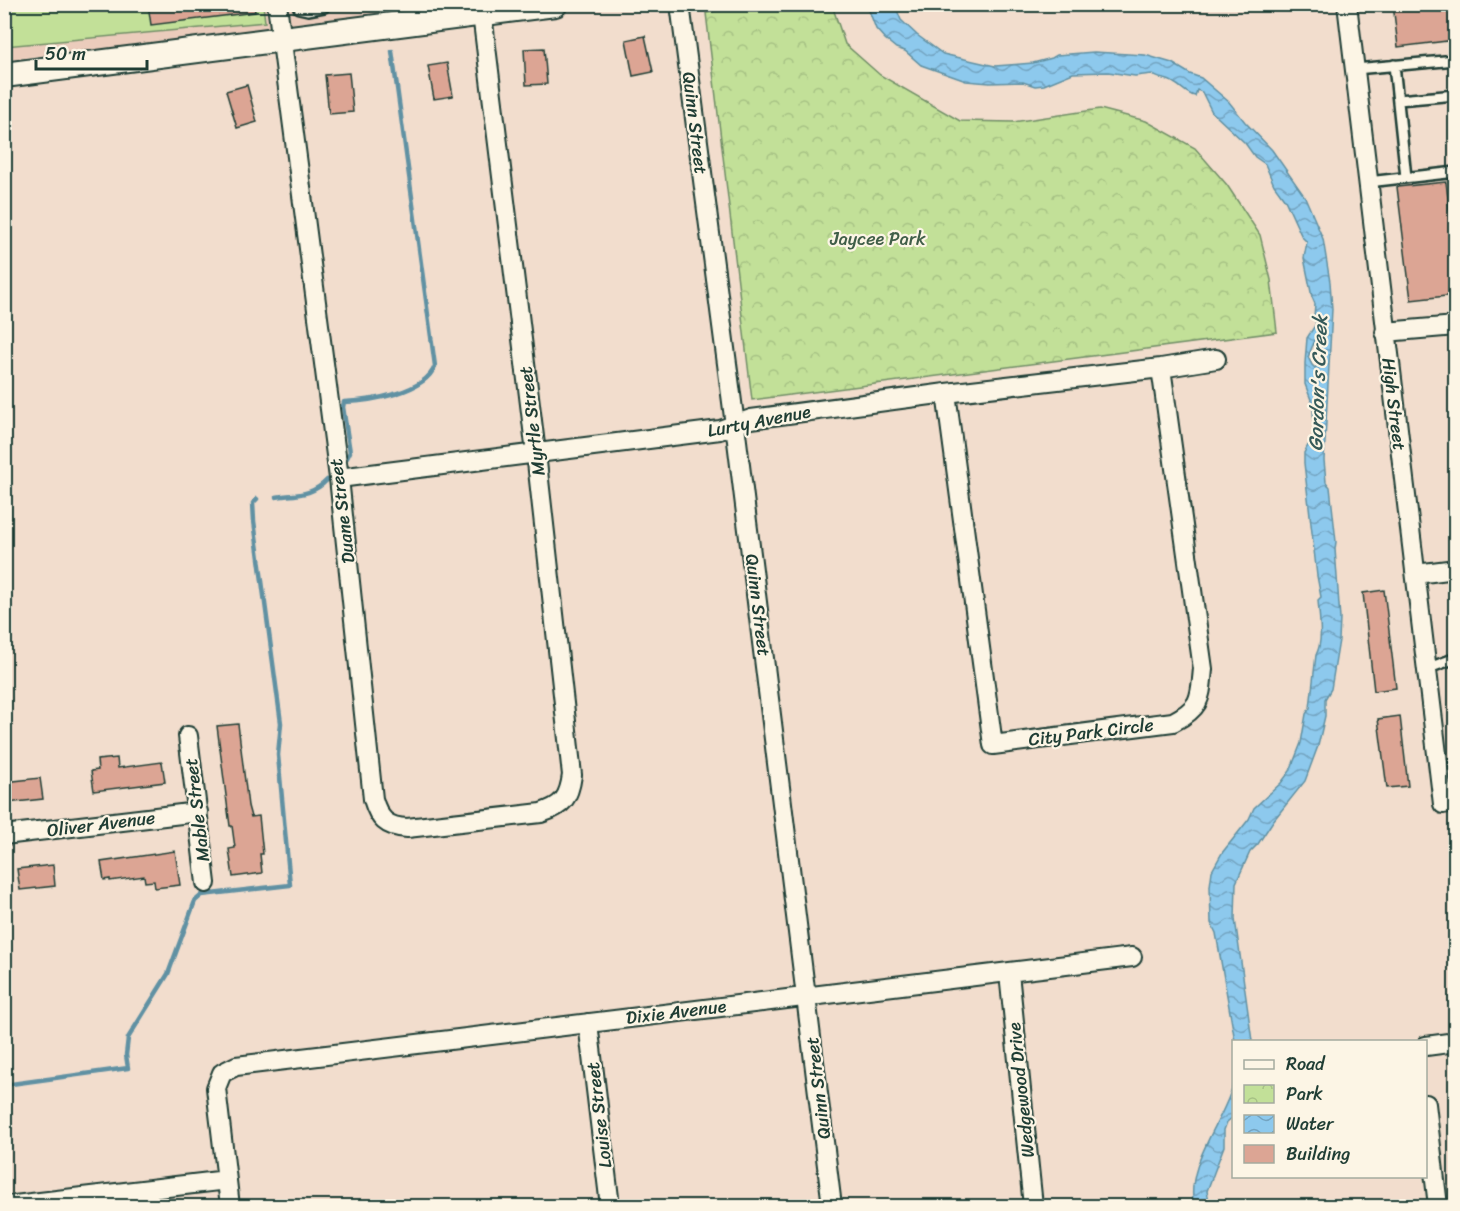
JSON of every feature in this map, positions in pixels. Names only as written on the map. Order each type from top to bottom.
[{"type":"main road","points":[[4,75],[282,40],[482,9],[555,4]]},
{"type":"street","name":"Duane Street","points":[[277,4],[339,478],[374,799],[378,813],[394,828],[541,813]]},
{"type":"street","name":"Quinn Street","points":[[680,4],[832,1206]]},
{"type":"street","name":"High Street","points":[[1347,4],[1426,669],[1449,803]]},
{"type":"street","name":"Myrtle Street","points":[[482,9],[536,453],[572,775],[570,790],[563,802],[541,813]]},
{"type":"street","points":[[1385,332],[1455,326]]},
{"type":"street","name":"Lurty Avenue","points":[[339,478],[720,430],[751,419],[1161,368],[1216,359]]},
{"type":"street","name":"City Park Circle","points":[[946,393],[993,745],[1173,722],[1190,713],[1201,697],[1203,669],[1161,368]]},
{"type":"street","points":[[1416,574],[1455,569]]},
{"type":"street","name":"Mable Street","points":[[188,736],[206,883]]},
{"type":"street","name":"Oliver Avenue","points":[[4,835],[198,812]]},
{"type":"street","name":"Dixie Avenue","points":[[227,1180],[216,1088],[222,1072],[236,1066],[1132,957]]},
{"type":"street","name":"Wedgewood Drive","points":[[1010,973],[1034,1206]]},
{"type":"street","name":"Louise Street","points":[[588,1023],[610,1206]]},
{"type":"street","points":[[1427,1046],[1455,1042]]},
{"type":"street","points":[[1427,1120],[1438,1206]]},
{"type":"street","points":[[6,1206],[227,1180],[230,1206]]},
{"type":"lane","points":[[298,4],[298,8],[308,10],[324,7]]},
{"type":"lane","points":[[1354,69],[1455,60]]},
{"type":"lane","points":[[1394,65],[1406,177]]},
{"type":"lane","points":[[1398,100],[1455,95]]},
{"type":"lane","points":[[1368,182],[1455,172]]},
{"type":"lane","points":[[4,510],[4,518]]},
{"type":"lane","points":[[1426,669],[1455,658]]},
{"type":"shaded area","points":[[4,5],[451,5],[241,33],[5,60]]},
{"type":"green space","name":"Jaycee Park","points":[[748,4],[832,5],[845,44],[880,75],[960,121],[1013,122],[1100,109],[1146,121],[1195,148],[1227,185],[1260,235],[1271,280],[1277,332],[752,400],[706,13]]},
{"type":"green space","points":[[5,5],[263,5],[265,22],[5,46]]},
{"type":"water","name":"Gordon's Creek","points":[[867,5],[895,5],[901,20],[943,54],[995,66],[1033,63],[1057,55],[1094,52],[1145,55],[1172,63],[1201,78],[1229,102],[1272,150],[1305,197],[1323,239],[1332,309],[1324,460],[1326,482],[1330,487],[1336,542],[1339,640],[1331,689],[1325,699],[1325,716],[1318,746],[1305,781],[1250,852],[1236,883],[1235,919],[1252,1040],[1235,1040],[1216,933],[1211,923],[1210,886],[1212,871],[1222,853],[1249,819],[1254,808],[1281,783],[1290,771],[1301,743],[1306,714],[1310,708],[1316,655],[1320,642],[1318,600],[1321,597],[1304,463],[1304,453],[1314,434],[1313,405],[1305,384],[1307,338],[1316,324],[1315,304],[1304,258],[1307,242],[1302,237],[1285,200],[1274,185],[1265,164],[1255,157],[1245,143],[1212,112],[1202,92],[1197,90],[1195,96],[1192,95],[1171,81],[1152,74],[1135,76],[1108,72],[1073,73],[1044,85],[1035,86],[1023,82],[966,81],[921,65],[905,51],[896,48],[876,29]],"holes":[[[1315,340],[1322,360],[1315,368],[1308,357]]]},
{"type":"water","points":[[1232,1088],[1232,1118],[1227,1122],[1224,1130],[1224,1146],[1207,1191],[1210,1206],[1194,1206],[1195,1175],[1200,1159]]},
{"type":"building","points":[[148,4],[254,4],[255,12],[151,25]]},
{"type":"building","points":[[1393,4],[1455,4],[1455,40],[1398,47]]},
{"type":"building","points":[[645,36],[653,72],[633,76],[626,40]]},
{"type":"building","points":[[544,48],[547,84],[526,85],[524,49]]},
{"type":"building","points":[[447,63],[453,96],[434,99],[428,66]]},
{"type":"building","points":[[349,73],[353,112],[329,114],[325,75]]},
{"type":"building","points":[[247,85],[257,122],[237,128],[226,91]]},
{"type":"building","points":[[1446,182],[1455,256],[1455,295],[1411,300],[1397,187]]},
{"type":"building","points":[[1384,590],[1396,688],[1374,691],[1363,593]]},
{"type":"building","points":[[1400,716],[1408,786],[1387,788],[1378,719]]},
{"type":"building","points":[[238,724],[248,806],[251,817],[259,816],[263,854],[260,854],[262,873],[233,877],[229,849],[235,848],[217,726]]},
{"type":"building","points":[[117,758],[118,768],[162,762],[165,782],[94,791],[91,771],[98,770],[97,760]]},
{"type":"building","points":[[40,778],[43,799],[7,803],[5,782]]},
{"type":"building","points":[[175,851],[180,885],[155,888],[154,881],[145,882],[144,876],[104,880],[101,862]]},
{"type":"building","points":[[53,865],[55,886],[20,890],[17,869]]},
{"type":"waterway","points":[[347,458],[350,452],[344,402],[368,400],[409,389],[420,383],[435,366],[392,51]]},
{"type":"waterway","points":[[276,497],[310,492],[327,480]]},
{"type":"waterway","points":[[4,1085],[128,1068],[126,1055],[128,1038],[168,974],[195,901],[202,895],[290,885],[278,755],[281,723],[254,521],[253,503],[257,499]]}]
